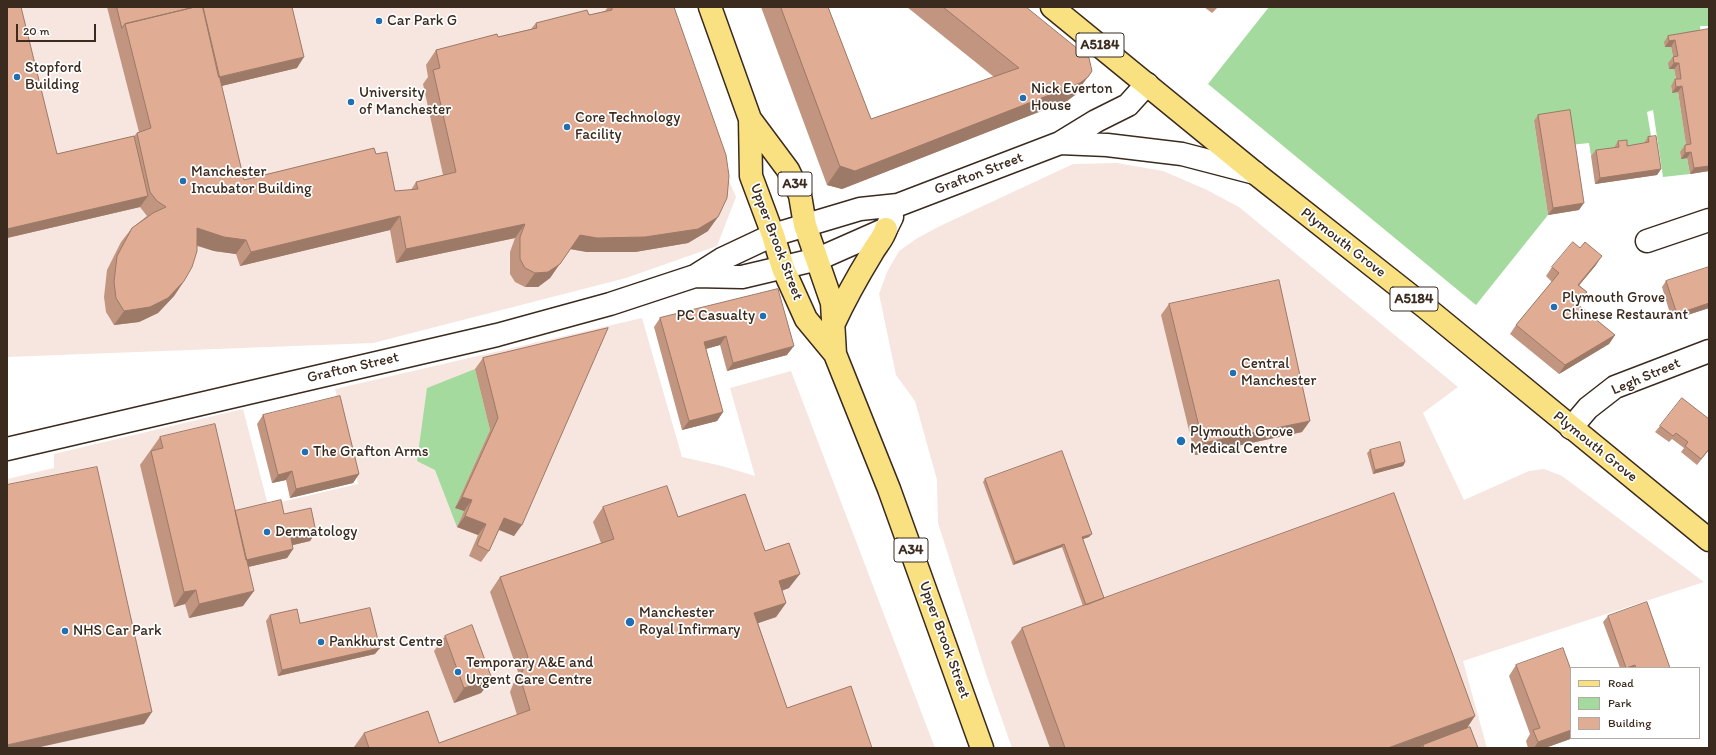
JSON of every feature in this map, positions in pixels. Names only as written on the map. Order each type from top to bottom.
[{"type":"main road","name":"Upper Brook Street","points":[[710,7],[750,119],[788,170],[800,195],[805,225],[832,303],[834,323],[834,354]]},
{"type":"main road","name":"Plymouth Grove","points":[[1052,7],[1255,173],[1425,307],[1709,540]]},
{"type":"main road","name":"Upper Brook Street","points":[[750,119],[751,176],[773,235],[783,268],[806,319],[834,354],[889,489],[982,748]]},
{"type":"main road","points":[[834,323],[848,292],[873,251],[883,239],[886,229]]},
{"type":"street","points":[[1060,143],[1096,121],[1128,105],[1147,84]]},
{"type":"street","points":[[1060,143],[1107,146],[1182,154],[1255,173]]},
{"type":"street","name":"Grafton Street","points":[[7,450],[497,335],[610,304],[695,276],[722,259],[773,235],[860,209],[898,206],[1060,143]]},
{"type":"street","points":[[886,229],[898,206]]},
{"type":"street","points":[[1647,241],[1709,220]]},
{"type":"street","name":"Grafton Street","points":[[695,276],[742,277],[783,268],[818,259],[886,229]]},
{"type":"street","name":"Legh Street","points":[[1572,428],[1588,408],[1615,387],[1709,351]]},
{"type":"shaded area","name":"University of Manchester","points":[[7,7],[655,7],[736,197],[717,246],[626,278],[373,343],[7,357]]},
{"type":"shaded area","name":"Plymouth Grove Medical Centre","points":[[1117,163],[1163,171],[1205,189],[1239,207],[1458,387],[1423,413],[1464,500],[1529,471],[1544,469],[1562,476],[1704,582],[1463,661],[1487,748],[1012,748],[987,677],[938,523],[937,480],[915,401],[896,375],[879,294],[887,272],[899,251],[916,239],[940,226],[1073,164]]},
{"type":"shaded area","points":[[642,318],[682,457],[722,466],[755,476],[730,388],[791,371],[935,748],[7,748],[7,479],[54,468],[54,454],[243,409],[268,505],[358,484],[335,389]]},
{"type":"green space","points":[[1269,7],[1709,7],[1709,26],[1700,26],[1701,36],[1665,47],[1671,47],[1674,62],[1669,69],[1674,69],[1677,85],[1671,86],[1672,93],[1678,92],[1687,151],[1680,152],[1681,158],[1687,158],[1690,174],[1663,177],[1653,110],[1647,112],[1652,142],[1615,153],[1591,156],[1589,143],[1570,145],[1534,121],[1548,215],[1476,305],[1208,84]]},
{"type":"green space","points":[[475,369],[490,430],[455,508],[464,511],[457,527],[435,470],[417,461],[427,388]]},
{"type":"building","name":"Stopford Building","points":[[7,7],[21,7],[57,154],[134,136],[148,196],[7,229]]},
{"type":"building","points":[[117,7],[195,7],[125,24],[122,28]]},
{"type":"building","points":[[195,7],[203,7],[244,180],[374,148],[376,154],[387,152],[395,191],[418,189],[416,182],[456,172],[433,70],[440,68],[436,50],[497,34],[498,37],[537,28],[536,23],[587,10],[589,15],[612,10],[612,7],[674,7],[726,155],[729,176],[727,198],[718,217],[698,229],[645,237],[597,238],[580,235],[560,264],[548,272],[535,273],[525,268],[520,259],[520,237],[525,224],[406,249],[400,216],[251,252],[246,240],[224,237],[197,228],[197,251],[192,267],[184,281],[168,298],[150,307],[124,311],[116,298],[114,282],[117,256],[132,228],[153,213],[166,207],[157,201],[150,192],[137,133],[151,128],[125,24]]},
{"type":"building","points":[[203,7],[292,7],[304,57],[219,77]]},
{"type":"building","name":"Nick Everton House","points":[[781,7],[828,7],[871,119],[1019,68],[943,7],[1026,7],[1089,58],[1092,71],[1088,77],[1080,83],[855,171],[840,166]]},
{"type":"building","points":[[1709,29],[1709,166],[1694,168],[1691,152],[1685,153],[1685,145],[1691,144],[1682,86],[1676,87],[1675,79],[1681,79],[1679,63],[1674,63],[1673,57],[1678,56],[1675,40],[1669,41],[1668,36]]},
{"type":"building","points":[[1570,110],[1584,203],[1553,208],[1538,115]]},
{"type":"building","points":[[1656,136],[1661,169],[1600,178],[1596,150],[1619,147],[1618,141],[1627,140],[1627,146],[1649,142],[1648,137]]},
{"type":"building","name":"Plymouth Grove Chinese Restaurant","points":[[1573,242],[1580,248],[1585,242],[1602,256],[1578,285],[1587,292],[1577,304],[1615,335],[1565,365],[1516,325],[1559,273],[1552,267]]},
{"type":"building","points":[[1709,267],[1709,303],[1677,314],[1666,281]]},
{"type":"building","name":"Central Manchester","points":[[1279,280],[1310,421],[1203,443],[1169,304]]},
{"type":"building","points":[[778,289],[794,346],[733,363],[726,336],[704,342],[723,412],[689,421],[660,318]]},
{"type":"building","points":[[608,328],[522,525],[504,518],[489,551],[477,545],[486,524],[465,516],[472,500],[462,497],[498,418],[483,358]]},
{"type":"building","name":"The Grafton Arms","points":[[340,396],[359,474],[296,489],[292,471],[278,475],[263,415]]},
{"type":"building","points":[[1682,398],[1709,419],[1709,449],[1701,459],[1685,446],[1688,442],[1676,433],[1673,436],[1660,426]]},
{"type":"building","points":[[215,424],[254,591],[199,604],[196,590],[184,592],[151,451],[163,448],[160,437]]},
{"type":"building","points":[[1400,442],[1405,462],[1375,470],[1370,450]]},
{"type":"building","points":[[1062,451],[1092,534],[1082,537],[1104,598],[1086,605],[1064,544],[1015,562],[985,479]]},
{"type":"building","name":"NHS Car Park","points":[[97,467],[152,712],[7,745],[7,485]]},
{"type":"building","name":"Manchester Royal Infirmary","points":[[667,486],[678,517],[745,494],[765,551],[789,543],[800,574],[779,581],[786,603],[754,613],[787,708],[851,686],[872,748],[369,748],[364,733],[428,711],[439,743],[530,710],[520,677],[528,657],[500,577],[614,539],[603,507]]},
{"type":"building","points":[[1394,493],[1475,716],[1388,748],[1065,748],[1022,628]]},
{"type":"building","name":"Dermatology","points":[[281,500],[284,514],[311,508],[316,532],[291,538],[293,549],[246,560],[235,511]]},
{"type":"building","points":[[1647,602],[1670,667],[1636,667],[1635,665],[1626,667],[1608,616]]},
{"type":"building","name":"Pankhurst Centre","points":[[370,608],[380,648],[282,670],[270,615],[297,609],[300,623]]},
{"type":"building","points":[[472,625],[492,679],[464,688],[445,636]]},
{"type":"building","points":[[1563,648],[1570,667],[1570,730],[1538,742],[1533,730],[1540,728],[1516,665]]},
{"type":"building","points":[[1470,727],[1478,748],[1424,748],[1423,745]]},
{"type":"place","name":"Car Park G","points":[[379,21]]},
{"type":"place","name":"Stopford Building","points":[[17,77]]},
{"type":"place","name":"Nick Everton House","points":[[1023,98]]},
{"type":"place","name":"University of Manchester","points":[[351,102]]},
{"type":"place","name":"Core Technology Facility","points":[[567,127]]},
{"type":"place","name":"Manchester Incubator Building","points":[[183,181]]},
{"type":"place","name":"Plymouth Grove Chinese Restaurant","points":[[1554,307]]},
{"type":"place","name":"PC Casualty","points":[[763,316]]},
{"type":"place","name":"Central Manchester","points":[[1233,373]]},
{"type":"place","name":"Plymouth Grove Medical Centre","points":[[1181,441]]},
{"type":"place","name":"The Grafton Arms","points":[[305,452]]},
{"type":"place","name":"Dermatology","points":[[267,532]]},
{"type":"place","name":"Manchester Royal Infirmary","points":[[630,622]]},
{"type":"place","name":"NHS Car Park","points":[[65,631]]},
{"type":"place","name":"Pankhurst Centre","points":[[321,642]]},
{"type":"place","name":"Temporary A&E and Urgent Care Centre","points":[[458,672]]}]
